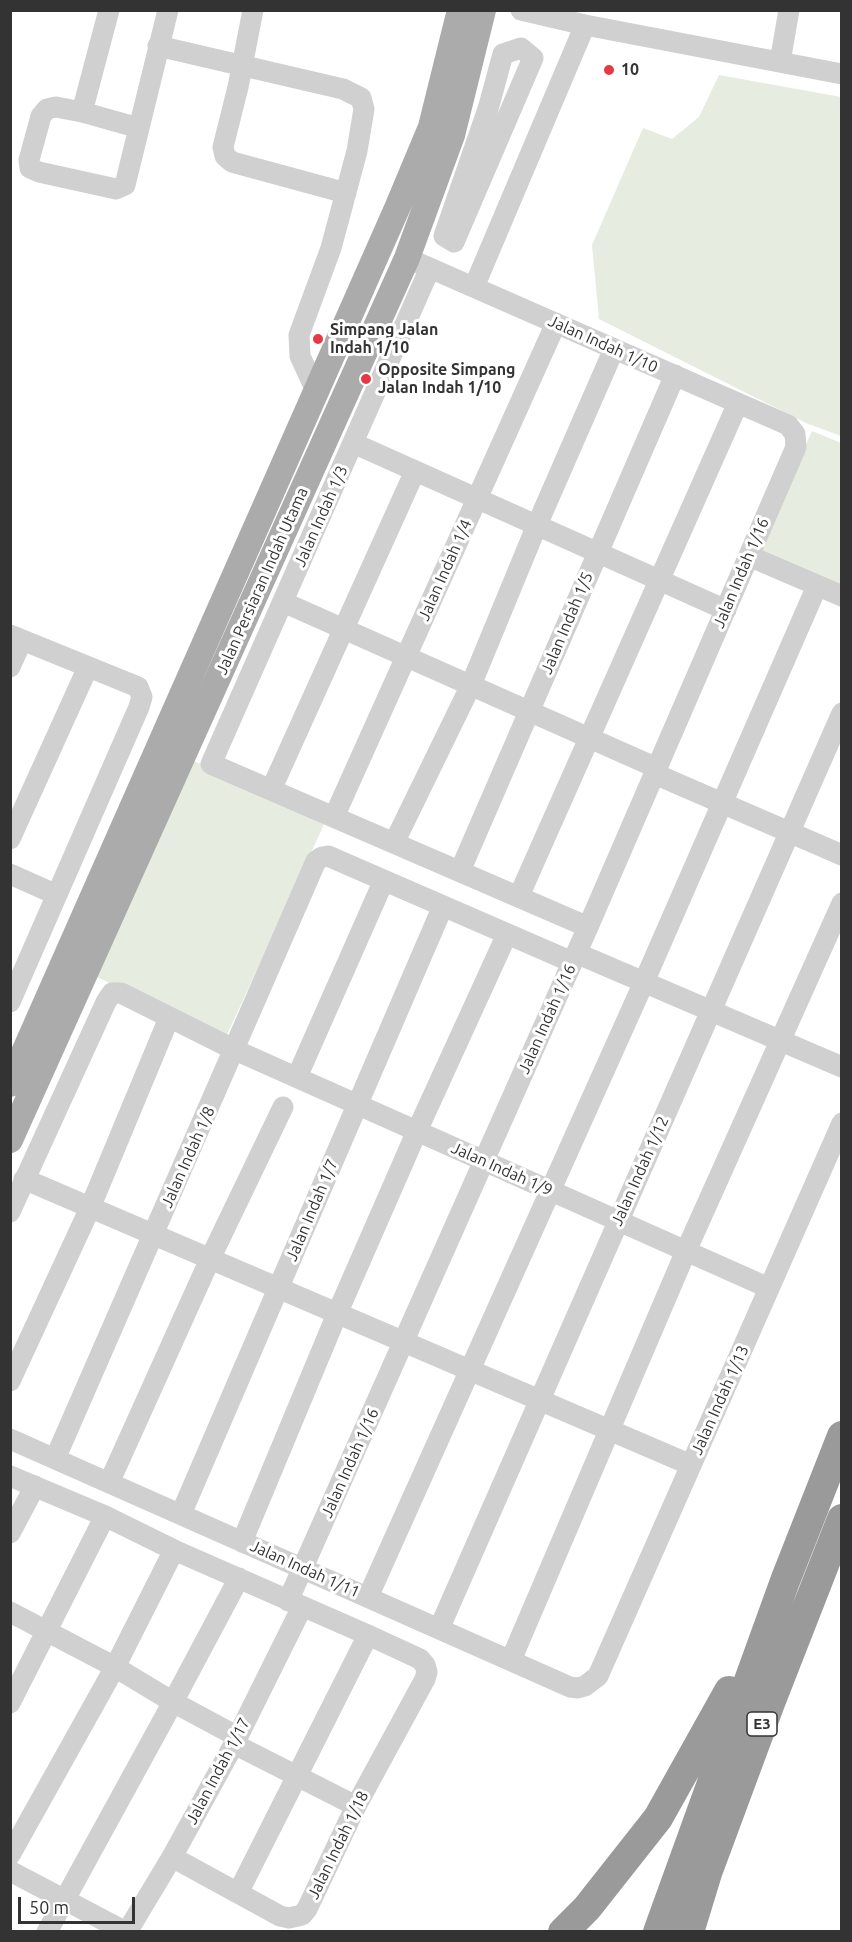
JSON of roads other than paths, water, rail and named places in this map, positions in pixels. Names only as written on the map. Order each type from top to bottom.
[{"type":"highway","name":"E3","points":[[658,1932],[784,1581],[842,1436]]},
{"type":"highway","name":"E3","points":[[688,1932],[707,1873],[766,1713],[842,1519]]},
{"type":"highway","points":[[563,1932],[587,1908],[658,1818],[743,1665],[784,1581]]},
{"type":"main road","name":"Jalan Persiaran Indah Utama","points":[[10,1084],[398,206],[431,127],[460,10]]},
{"type":"main road","name":"Jalan Persiaran Indah Utama","points":[[10,1140],[418,263],[483,10]]},
{"type":"main road","points":[[398,206],[395,237],[399,247],[418,263]]},
{"type":"main road","points":[[358,295],[383,265],[393,260],[418,263]]},
{"type":"street","points":[[82,112],[109,10]]},
{"type":"street","points":[[139,128],[82,112],[56,107],[47,109],[41,116],[29,160],[30,168],[116,189],[125,185],[168,10]]},
{"type":"street","points":[[253,10],[238,87],[223,147],[225,156],[232,162],[346,193]]},
{"type":"street","points":[[521,10],[585,25],[842,74]]},
{"type":"street","points":[[780,62],[789,10]]},
{"type":"street","points":[[474,287],[585,25]]},
{"type":"street","points":[[158,46],[343,89],[361,98],[364,109],[346,193],[331,248],[299,335],[300,356],[316,391]]},
{"type":"street","points":[[520,48],[533,58],[503,131],[459,232],[454,242],[444,236],[488,109],[503,54],[520,48]]},
{"type":"street","points":[[503,131],[534,143]]},
{"type":"street","name":"Jalan Indah 1/10","points":[[418,263],[788,425],[795,434]]},
{"type":"street","name":"Jalan Indah 1/3","points":[[271,790],[211,764],[353,443],[418,263]]},
{"type":"street","name":"Jalan Indah 1/4","points":[[334,817],[556,323]]},
{"type":"street","points":[[394,843],[471,685],[537,525],[614,349]]},
{"type":"street","name":"Jalan Indah 1/5","points":[[460,871],[675,375]]},
{"type":"street","points":[[519,896],[738,403]]},
{"type":"street","name":"Jalan Indah 1/16","points":[[295,1604],[303,1569],[726,610],[796,447],[795,434]]},
{"type":"street","points":[[353,443],[726,610]]},
{"type":"street","points":[[415,471],[271,790],[588,927]]},
{"type":"street","points":[[749,556],[842,596]]},
{"type":"street","points":[[368,1597],[552,1191],[817,586]]},
{"type":"street","points":[[283,602],[590,738],[723,803],[842,855]]},
{"type":"street","points":[[10,667],[16,638],[138,687],[142,697],[10,1002]]},
{"type":"street","points":[[10,839],[88,667]]},
{"type":"street","name":"Jalan Indah 1/12","points":[[439,1629],[842,713]]},
{"type":"street","name":"Jalan Indah 1/8","points":[[55,1459],[316,861],[328,856],[384,880]]},
{"type":"street","points":[[10,874],[57,895]]},
{"type":"street","points":[[297,1077],[384,880],[507,934],[644,981],[842,1067]]},
{"type":"street","points":[[511,1660],[686,1251],[842,903]]},
{"type":"street","name":"Jalan Indah 1/7","points":[[181,1515],[443,906]]},
{"type":"street","points":[[242,1542],[417,1131],[507,934]]},
{"type":"street","name":"Jalan Indah 1/9","points":[[24,1179],[106,1002],[112,993],[121,993],[235,1050],[769,1288]]},
{"type":"street","points":[[10,1381],[90,1208],[169,1018]]},
{"type":"street","points":[[109,1483],[210,1259],[283,1107]]},
{"type":"street","name":"Jalan Indah 1/13","points":[[598,1676],[842,1124]]},
{"type":"street","points":[[10,1212],[24,1179],[691,1465]]},
{"type":"street","name":"Jalan Indah 1/11","points":[[10,1439],[570,1687],[585,1686],[592,1683],[598,1676]]},
{"type":"street","points":[[10,1476],[105,1516],[174,1550],[368,1635],[238,1893]]},
{"type":"street","points":[[10,1533],[35,1486]]},
{"type":"street","points":[[10,1703],[105,1516]]},
{"type":"street","points":[[10,1855],[115,1667],[174,1550]]},
{"type":"street","points":[[47,1932],[239,1578]]},
{"type":"street","name":"Jalan Indah 1/17","points":[[127,1932],[172,1857],[236,1741],[295,1604]]},
{"type":"street","points":[[10,1612],[115,1667],[296,1776],[356,1806]]},
{"type":"street","name":"Jalan Indah 1/18","points":[[172,1857],[280,1916],[289,1918],[302,1915],[307,1909],[356,1806],[427,1672],[420,1659],[368,1635]]},
{"type":"street","points":[[10,1871],[127,1932]]},
{"type":"place","name":"10","points":[[609,70]]},
{"type":"place","name":"Simpang Jalan Indah 1/10","points":[[318,339]]},
{"type":"place","name":"Opposite Simpang Jalan Indah 1/10","points":[[366,379]]}]
